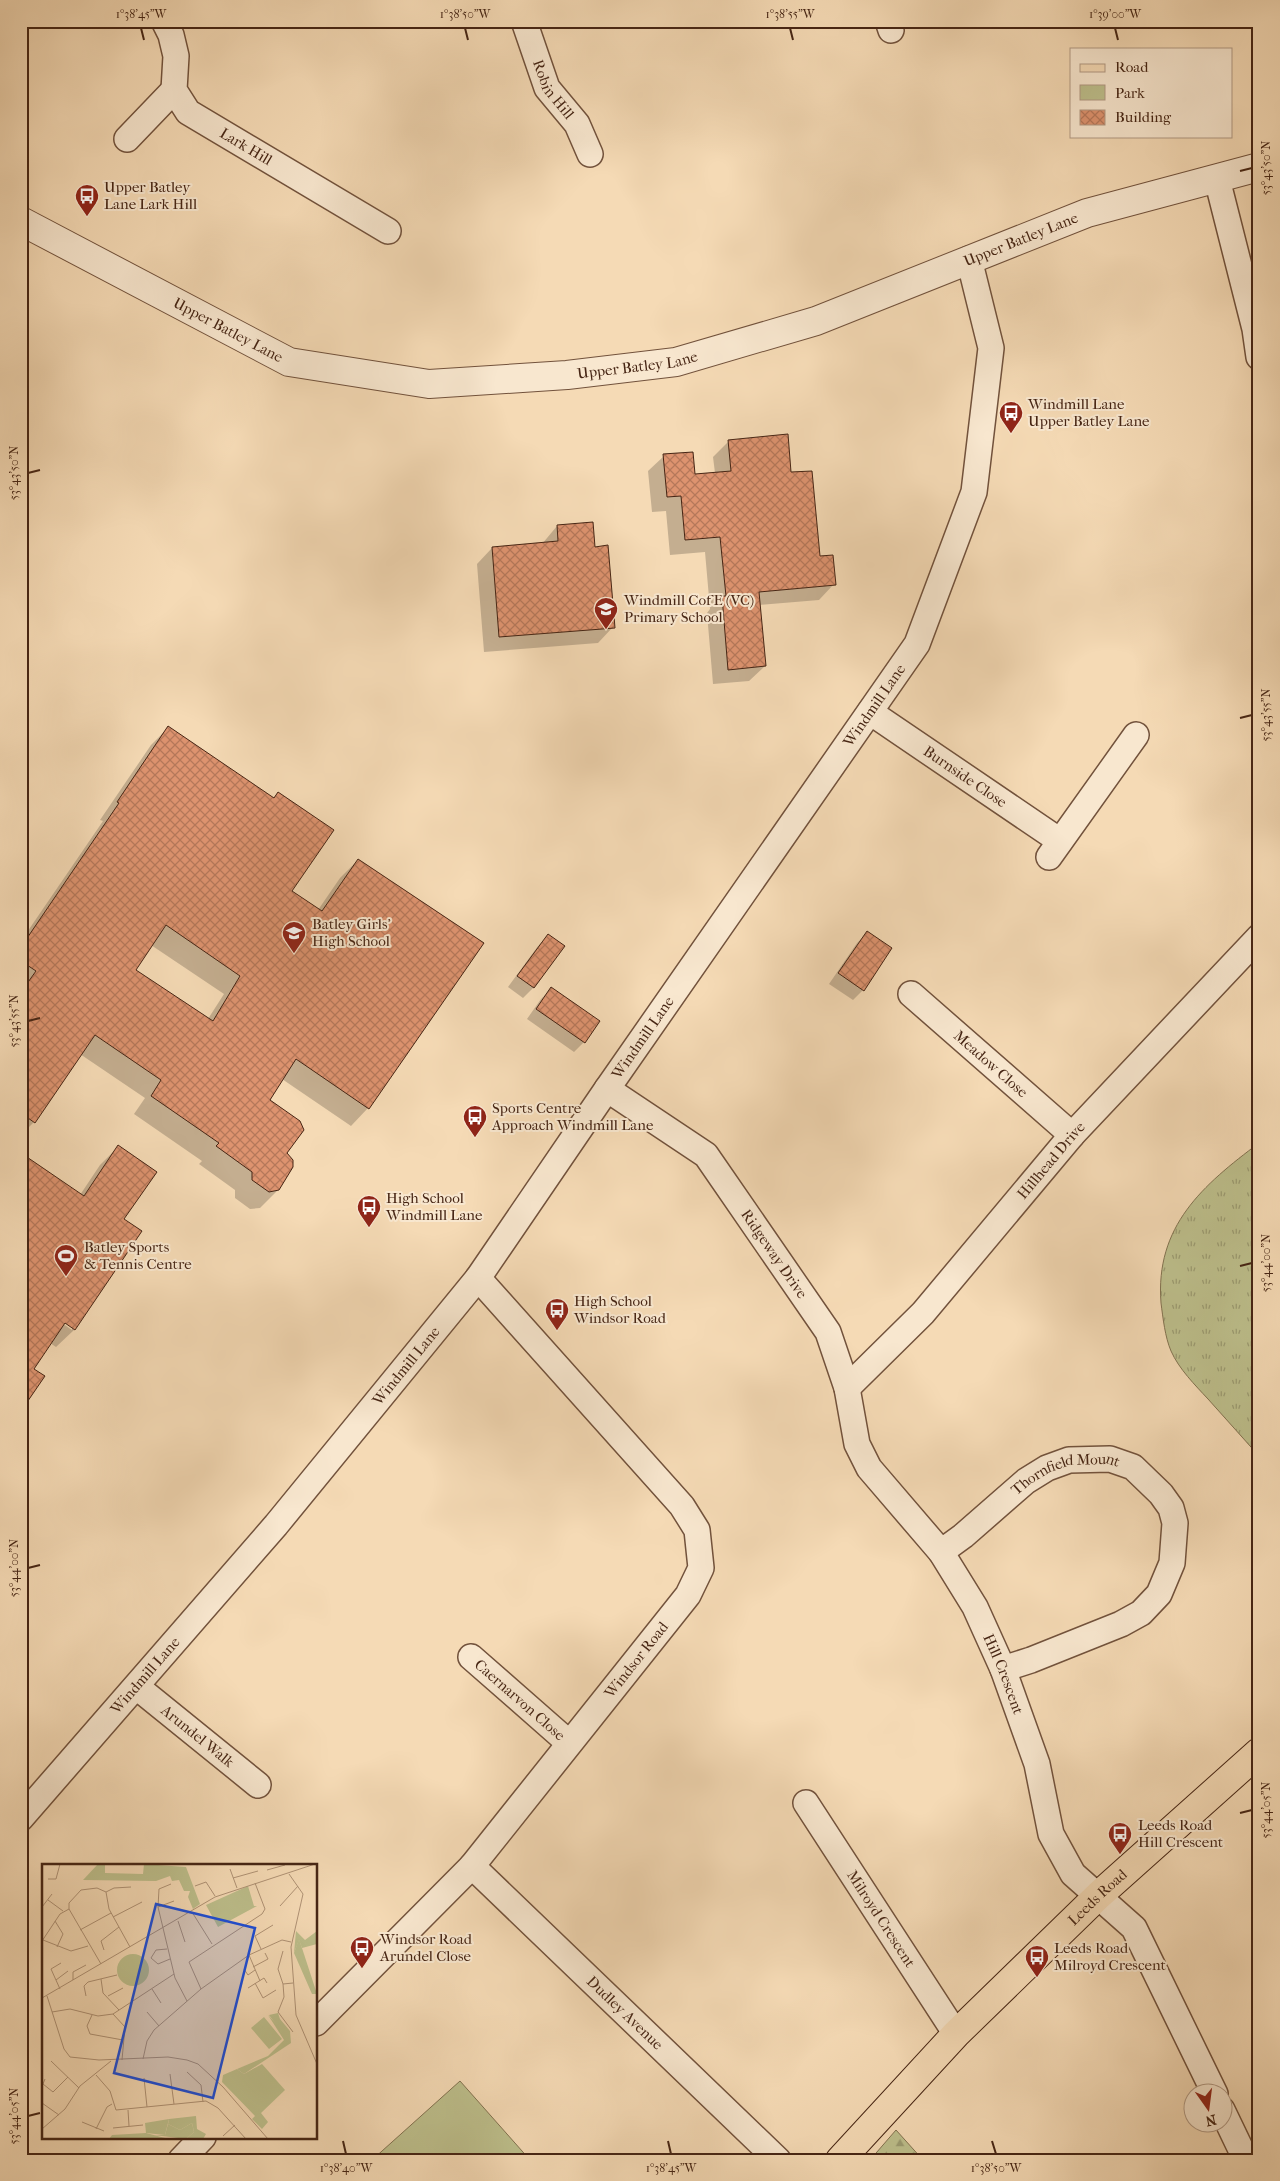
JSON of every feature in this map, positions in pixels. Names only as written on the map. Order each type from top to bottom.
[{"type":"main road","name":"Leeds Road","points":[[840,2160],[956,2034],[1099,1895],[1259,1752]]},
{"type":"street","points":[[128,139],[174,90],[176,56],[171,35],[164,21]]},
{"type":"street","name":"Robin Hill","points":[[524,21],[547,88],[577,124],[590,154]]},
{"type":"street","name":"Lark Hill","points":[[174,90],[188,112],[388,231]]},
{"type":"street","name":"Upper Batley Lane","points":[[21,221],[289,362],[429,384],[567,375],[676,362],[816,321],[1087,213],[1259,167]]},
{"type":"street","points":[[1216,179],[1255,329],[1259,357]]},
{"type":"street","name":"Windmill Lane","points":[[21,1818],[137,1687],[276,1525],[478,1278],[607,1089],[917,644],[974,492],[991,348],[969,260]]},
{"type":"street","name":"Burnside Close","points":[[870,712],[1055,849],[1136,735]]},
{"type":"street","name":"Hillhead Drive","points":[[847,1388],[923,1313],[1072,1135],[1259,937]]},
{"type":"street","name":"Meadow Close","points":[[911,994],[1072,1135]]},
{"type":"street","name":"Ridgeway Drive","points":[[607,1089],[706,1155],[828,1332],[847,1388],[857,1444],[869,1468]]},
{"type":"street","name":"Windsor Road","points":[[318,2021],[472,1866],[688,1595],[701,1568],[696,1530],[682,1506],[478,1278]]},
{"type":"street","name":"Thornfield Mount","points":[[941,1552],[963,1536],[1026,1481],[1047,1468],[1069,1460],[1110,1459],[1133,1467],[1161,1494],[1171,1508],[1175,1523],[1172,1563],[1159,1594],[1141,1612],[1112,1628],[1003,1670]]},
{"type":"street","name":"Hill Crescent","points":[[869,1468],[941,1552],[975,1607],[1003,1670],[1037,1764],[1051,1834],[1073,1874],[1099,1895],[1134,1928],[1210,2084]]},
{"type":"street","name":"Caernarvon Close","points":[[471,1657],[569,1743]]},
{"type":"street","name":"Arundel Walk","points":[[137,1687],[258,1785]]},
{"type":"street","name":"Milroyd Crescent","points":[[806,1803],[956,2034]]},
{"type":"street","name":"Dudley Avenue","points":[[472,1866],[778,2160]]},
{"type":"street","points":[[1230,2134],[1237,2156]]},
{"type":"street","points":[[181,2160],[202,2138]]},
{"type":"green space","points":[[1259,1143],[1259,1456],[1178,1364],[1171,1351],[1164,1327],[1161,1303],[1161,1276],[1166,1251],[1175,1230],[1187,1210],[1219,1175]]},
{"type":"green space","points":[[460,2081],[530,2160],[372,2160]]},
{"type":"green space","points":[[896,2130],[923,2160],[870,2160]]},
{"type":"building","points":[[788,434],[791,472],[812,471],[820,556],[833,555],[836,585],[759,592],[766,666],[728,670],[722,596],[726,596],[720,537],[685,540],[681,496],[667,497],[663,454],[693,452],[695,474],[731,471],[728,440]]},
{"type":"building","points":[[593,522],[595,547],[608,545],[615,628],[499,637],[492,547],[558,541],[557,525]]},
{"type":"building","name":"Batley Girls' High School","points":[[168,726],[274,798],[278,792],[334,830],[292,891],[322,911],[358,859],[484,943],[369,1109],[296,1059],[270,1100],[300,1121],[304,1130],[287,1153],[293,1160],[293,1167],[279,1190],[269,1192],[252,1180],[252,1172],[216,1146],[219,1143],[151,1096],[161,1080],[95,1035],[35,1123],[21,1113],[21,992],[36,971],[21,961],[21,947],[119,803],[117,802]],"holes":[[[166,925],[240,976],[213,1021],[136,970]]]},
{"type":"building","points":[[867,931],[892,948],[864,991],[838,973]]},
{"type":"building","points":[[548,934],[565,946],[534,988],[517,976]]},
{"type":"building","points":[[551,987],[600,1021],[585,1043],[536,1009]]},
{"type":"building","name":"Batley Sports & Tennis Centre","points":[[118,1145],[157,1172],[124,1219],[142,1231],[75,1330],[65,1323],[34,1369],[45,1376],[21,1411],[21,1153],[84,1196]]},
{"type":"place","name":"Upper Batley Lane Lark Hill","points":[[87,217]]},
{"type":"place","name":"Windmill Lane Upper Batley Lane","points":[[1011,434]]},
{"type":"place","name":"Windmill CofE (VC) Primary School","points":[[606,630]]},
{"type":"place","name":"Batley Girls' High School","points":[[294,954]]},
{"type":"place","name":"Sports Centre Approach Windmill Lane","points":[[475,1138]]},
{"type":"place","name":"High School Windmill Lane","points":[[369,1228]]},
{"type":"place","name":"Batley Sports & Tennis Centre","points":[[66,1277]]},
{"type":"place","name":"High School Windsor Road","points":[[557,1331]]},
{"type":"place","name":"Leeds Road Hill Crescent","points":[[1120,1855]]},
{"type":"place","name":"Windsor Road Arundel Close","points":[[362,1969]]},
{"type":"place","name":"Leeds Road Milroyd Crescent","points":[[1037,1978]]}]
